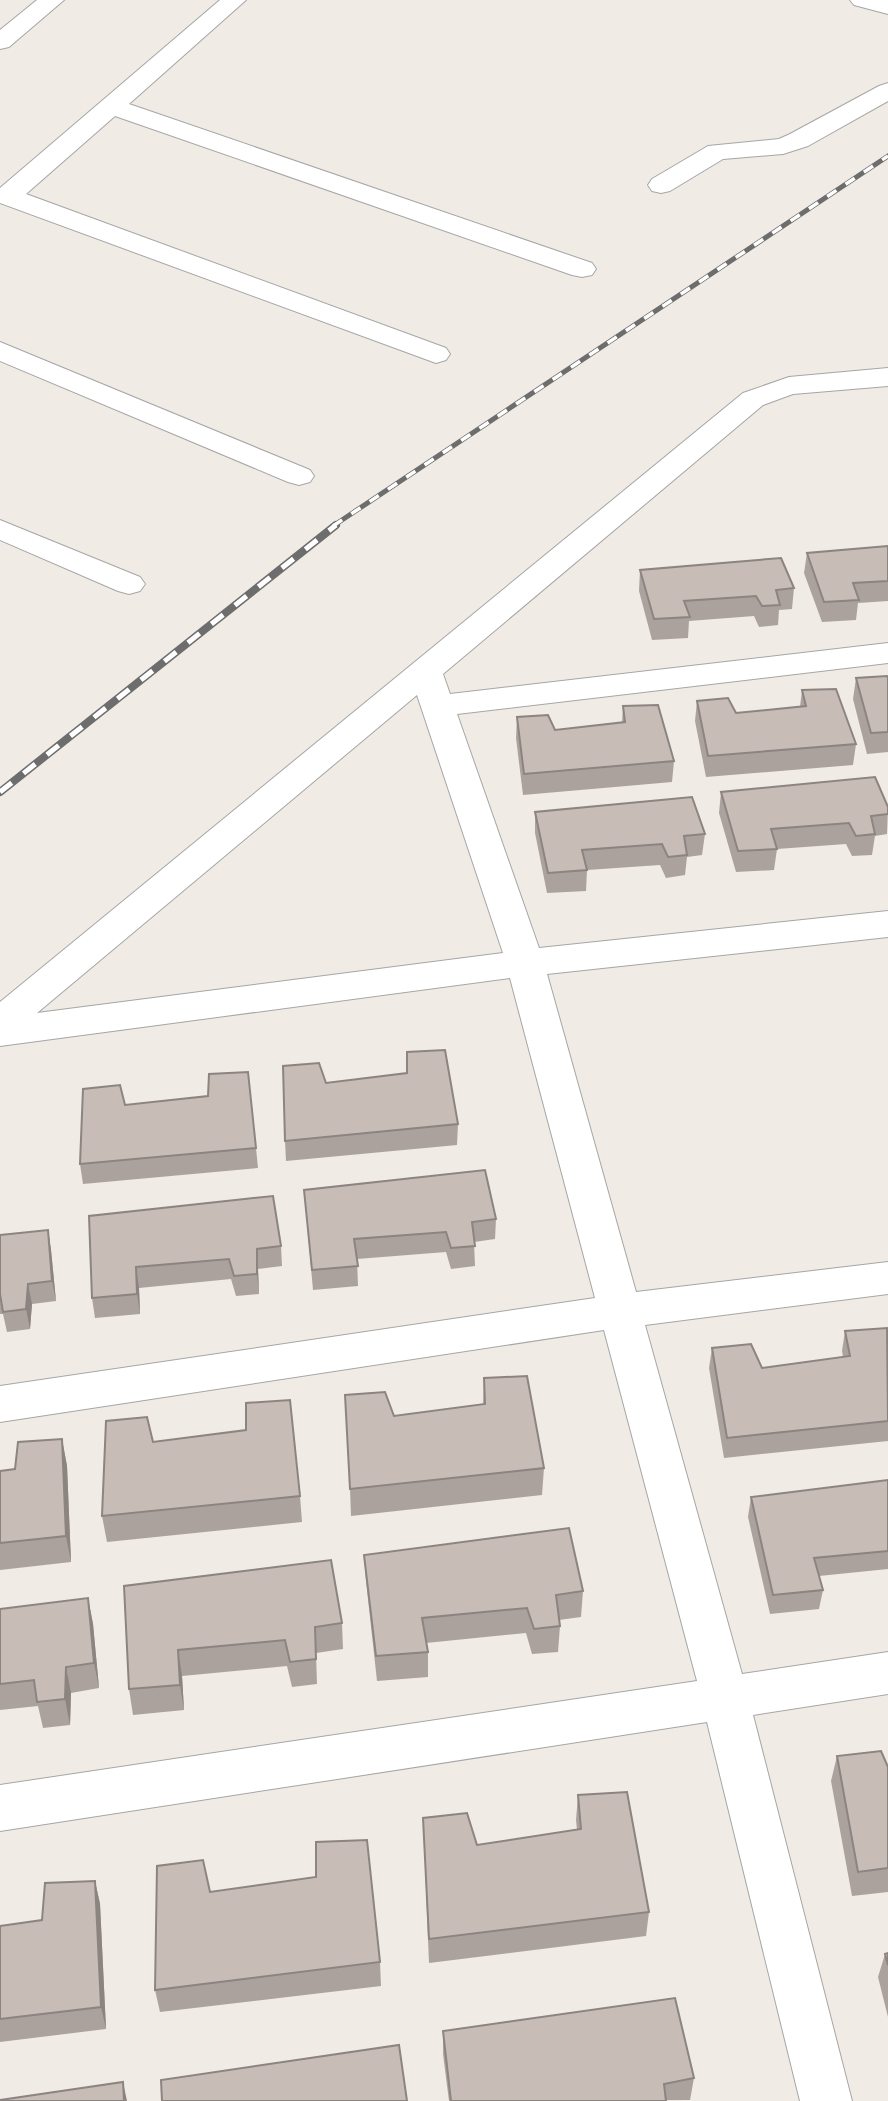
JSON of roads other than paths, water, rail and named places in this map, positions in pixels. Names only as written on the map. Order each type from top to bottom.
[{"type":"street","points":[[6,32],[52,0]]},
{"type":"street","points":[[3,195],[233,0]]},
{"type":"street","points":[[862,0],[888,8]]},
{"type":"street","points":[[661,185],[717,152],[783,146],[799,140],[888,91]]},
{"type":"street","points":[[111,106],[582,269]]},
{"type":"street","points":[[3,195],[436,354]]},
{"type":"street","points":[[0,351],[299,476]]},
{"type":"street","points":[[0,1023],[431,688],[753,399],[789,386],[888,377]]},
{"type":"street","points":[[0,528],[129,584]]},
{"type":"street","points":[[0,564],[30,541]]},
{"type":"street","points":[[431,688],[888,653]]},
{"type":"street","points":[[431,688],[525,963],[725,1698],[826,2101]]},
{"type":"street","points":[[0,1032],[525,963],[888,923]]},
{"type":"street","points":[[0,1404],[621,1311],[888,1278]]},
{"type":"street","points":[[0,1808],[888,1673]]},
{"type":"railway","points":[[333,526],[888,156]]},
{"type":"railway","points":[[0,792],[336,525]]}]
